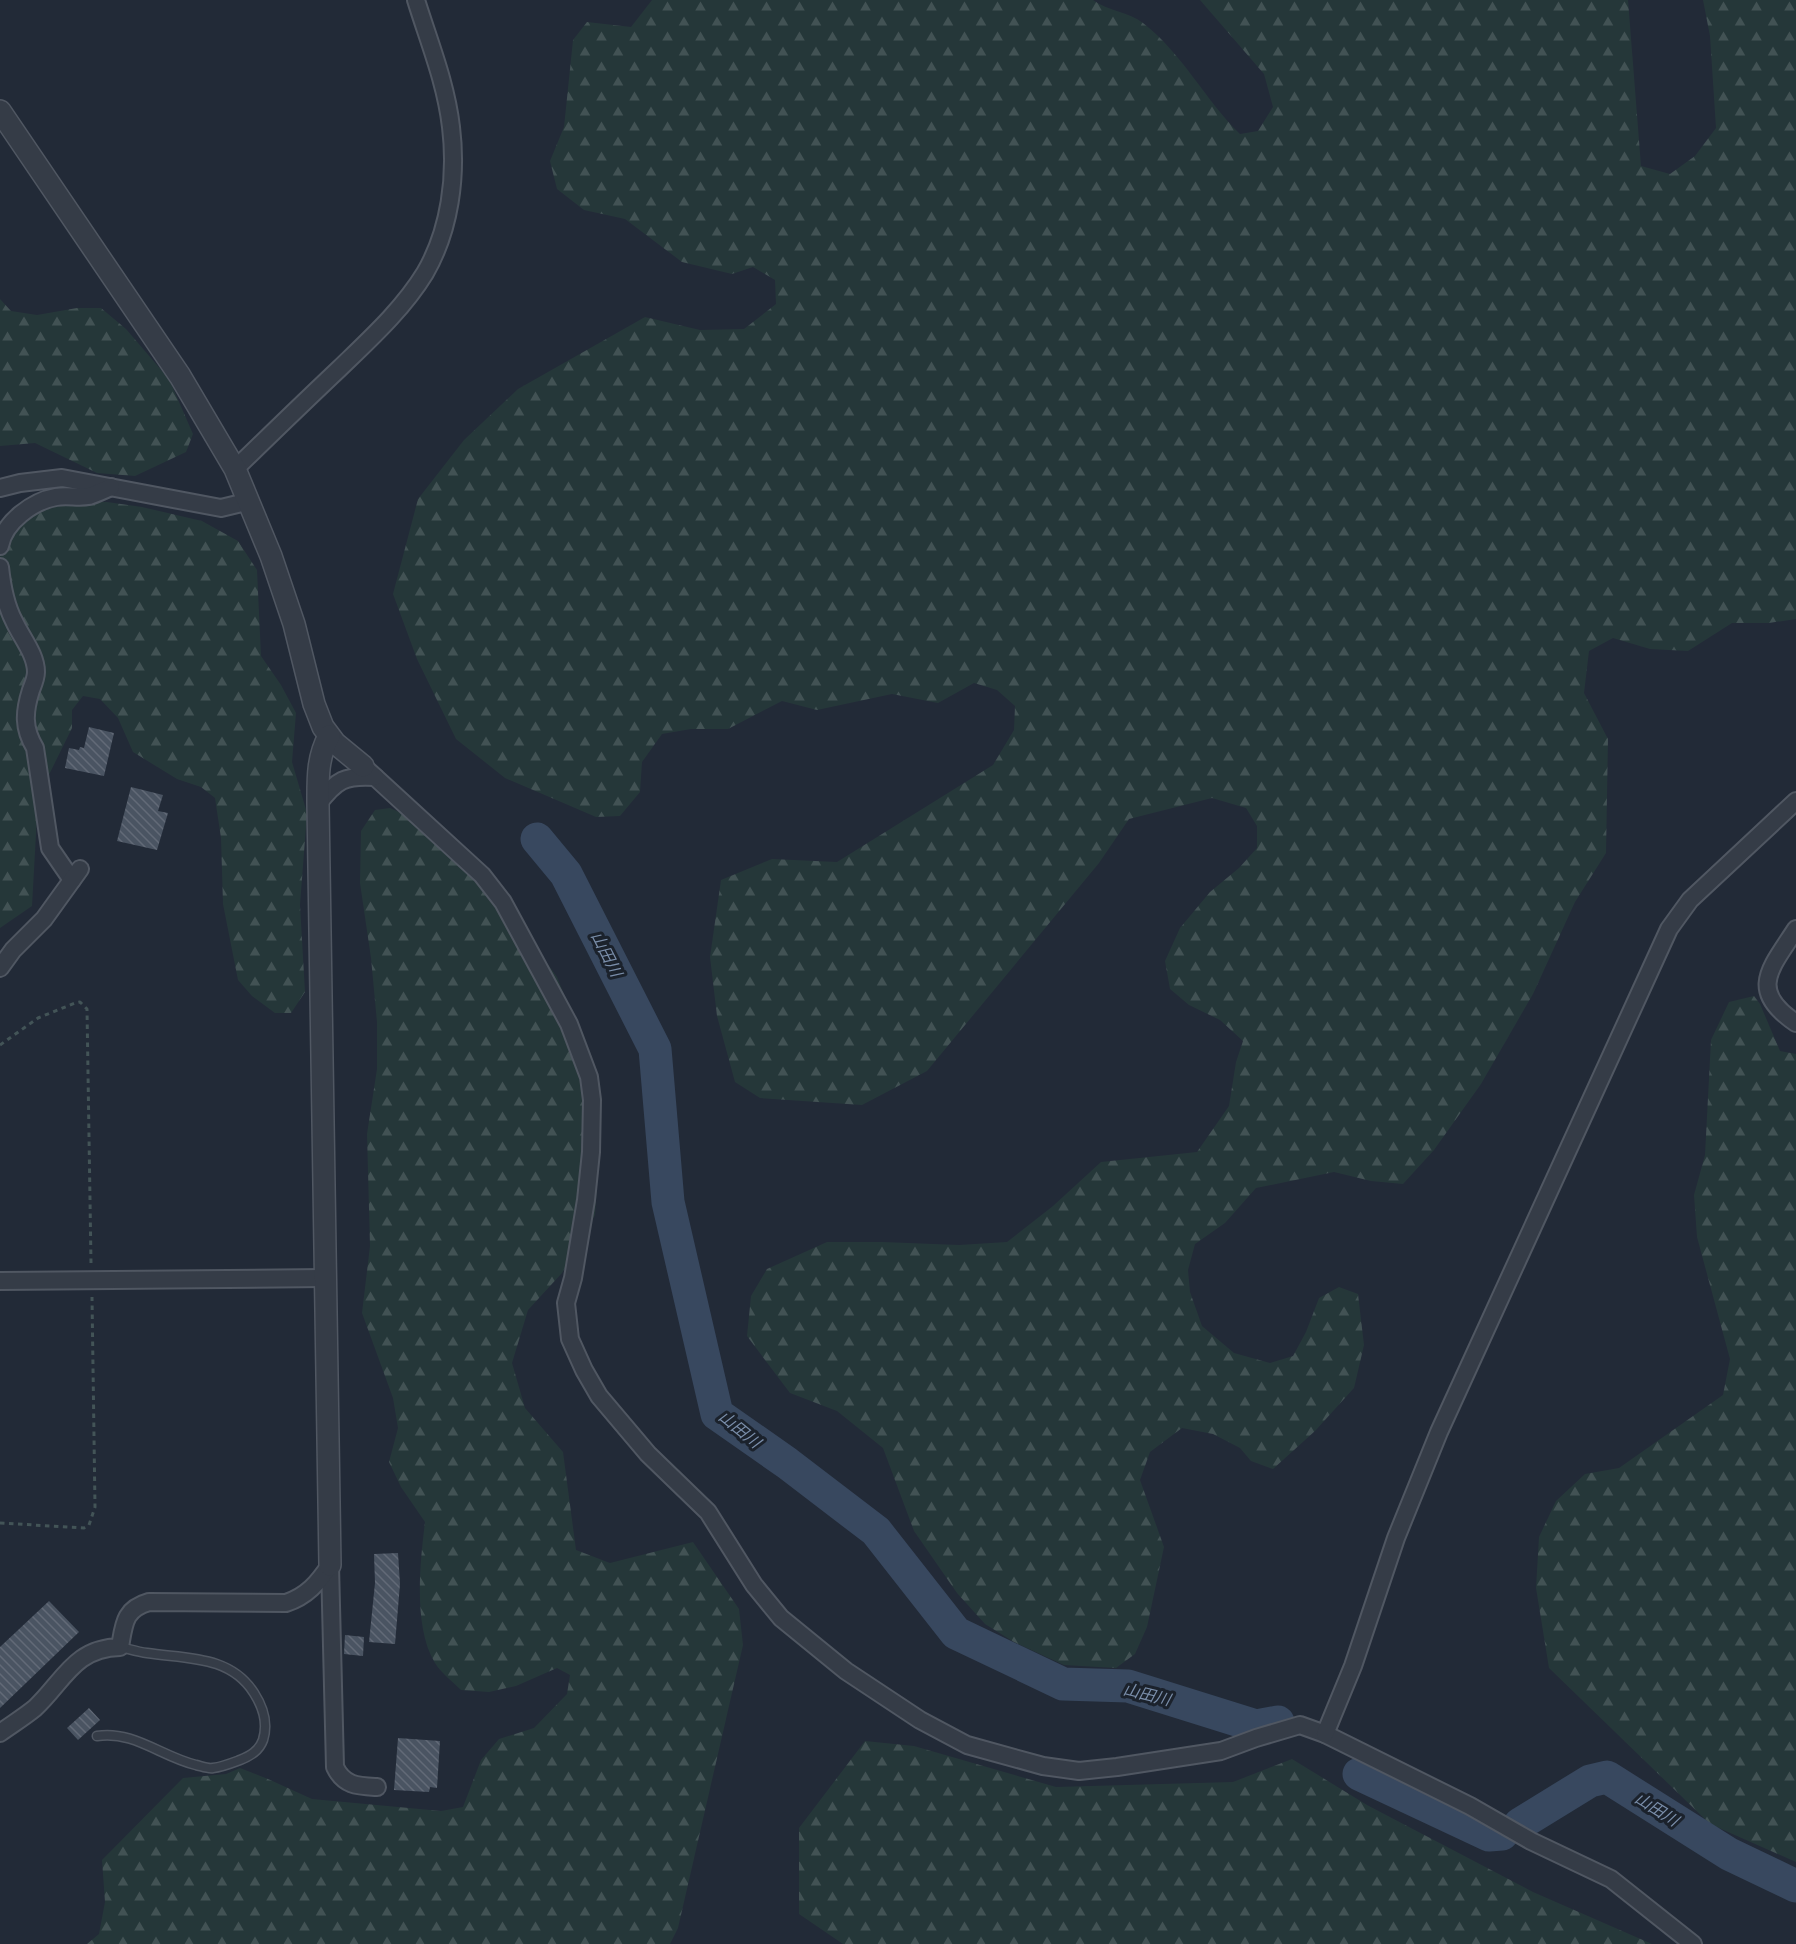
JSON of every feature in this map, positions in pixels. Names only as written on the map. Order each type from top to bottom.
[{"type":"street","points":[[235,469],[376,332],[408,296],[425,272],[441,235],[451,198],[453,164],[451,127],[444,87],[416,0]]},
{"type":"street","points":[[0,111],[180,376],[235,469],[271,556],[294,624],[314,704],[323,727],[329,736],[482,875],[503,902],[569,1024],[589,1077],[592,1100],[591,1152],[586,1200],[573,1278],[566,1303],[570,1339],[599,1396],[648,1454],[708,1512],[754,1585],[781,1618],[846,1671],[920,1720],[967,1745],[1043,1766],[1079,1771],[1117,1767],[1221,1750],[1300,1725],[1325,1734],[1470,1806],[1531,1841],[1611,1879],[1693,1944]]},
{"type":"street","points":[[0,488],[62,478],[221,508],[250,501]]},
{"type":"street","points":[[0,546],[1,537],[8,525],[43,500],[58,496],[89,496],[111,486]]},
{"type":"street","points":[[0,567],[8,607],[35,665],[36,674],[25,718],[28,736],[35,748],[50,848],[76,874],[44,919],[13,950],[0,968]]},
{"type":"street","points":[[329,736],[319,762],[318,804],[324,1278],[335,1767],[345,1782],[377,1787]]},
{"type":"street","points":[[318,804],[330,788],[346,778],[369,772]]},
{"type":"street","points":[[1325,1734],[1353,1666],[1396,1538],[1439,1432],[1669,929],[1690,900],[1796,801]]},
{"type":"street","points":[[1796,929],[1767,976],[1767,993],[1778,1008],[1796,1023]]},
{"type":"street","points":[[0,1281],[324,1278]]},
{"type":"street","points":[[0,1733],[34,1708],[70,1666],[105,1647],[120,1647],[124,1624],[130,1611],[138,1605],[149,1602],[286,1604],[309,1592],[330,1565]]},
{"type":"lane","points":[[97,1736],[112,1733],[146,1745],[185,1763],[212,1769],[253,1754],[261,1744],[266,1728],[262,1708],[253,1692],[241,1677],[228,1668],[194,1658],[146,1653],[120,1647]]},
{"type":"green space","points":[[652,0],[1093,0],[1137,19],[1157,35],[1240,134],[1258,131],[1273,107],[1264,74],[1200,0],[1628,0],[1641,166],[1670,174],[1695,156],[1716,128],[1710,36],[1703,0],[1796,0],[1796,619],[1769,623],[1732,623],[1688,651],[1650,649],[1613,638],[1589,651],[1584,693],[1608,739],[1606,853],[1575,902],[1533,994],[1481,1084],[1434,1150],[1403,1184],[1371,1181],[1334,1172],[1256,1188],[1225,1223],[1195,1244],[1188,1270],[1190,1292],[1202,1326],[1234,1353],[1270,1363],[1293,1356],[1306,1332],[1319,1298],[1339,1287],[1358,1294],[1364,1345],[1354,1388],[1315,1431],[1273,1469],[1251,1461],[1240,1448],[1213,1434],[1182,1428],[1150,1452],[1140,1480],[1164,1547],[1147,1627],[1135,1654],[1116,1668],[1064,1665],[1014,1642],[985,1624],[957,1593],[914,1531],[883,1448],[837,1411],[790,1393],[747,1336],[751,1296],[767,1269],[827,1242],[959,1245],[1007,1242],[1053,1206],[1101,1162],[1197,1152],[1229,1106],[1236,1062],[1243,1041],[1220,1020],[1189,1005],[1170,989],[1165,961],[1180,928],[1210,892],[1239,868],[1257,848],[1257,826],[1246,808],[1212,798],[1129,819],[1099,863],[927,1071],[862,1105],[760,1098],[735,1082],[717,1016],[710,957],[721,880],[772,859],[837,862],[993,765],[1014,730],[1015,706],[997,690],[974,683],[938,703],[892,694],[817,710],[782,701],[728,729],[691,729],[662,734],[642,762],[640,792],[620,816],[596,817],[505,778],[456,739],[417,659],[393,594],[418,499],[464,440],[518,389],[645,317],[700,330],[744,329],[776,304],[775,280],[753,267],[732,274],[682,262],[625,219],[584,210],[557,189],[550,161],[564,127],[573,40],[587,22],[631,27]]},
{"type":"green space","points":[[0,299],[11,311],[37,315],[77,308],[101,308],[126,329],[169,379],[193,434],[186,452],[135,476],[97,473],[35,443],[0,446]]},
{"type":"green space","points":[[72,502],[107,502],[142,507],[202,521],[238,541],[257,570],[261,656],[281,685],[296,713],[292,762],[307,813],[300,905],[305,992],[291,1013],[275,1013],[252,996],[238,980],[223,904],[221,838],[215,798],[201,787],[177,779],[133,752],[118,718],[100,699],[83,696],[72,710],[72,728],[38,797],[32,906],[0,928],[0,529],[39,511]]},
{"type":"green space","points":[[390,808],[410,817],[440,842],[519,924],[557,977],[579,1032],[594,1094],[600,1139],[595,1215],[562,1273],[528,1310],[512,1363],[525,1408],[563,1452],[576,1550],[610,1563],[693,1542],[739,1609],[743,1645],[678,1928],[670,1944],[87,1944],[99,1934],[105,1902],[102,1860],[183,1778],[226,1774],[240,1768],[312,1799],[441,1811],[463,1807],[481,1760],[499,1739],[534,1728],[567,1694],[570,1675],[557,1668],[516,1686],[489,1692],[461,1690],[438,1667],[428,1648],[421,1613],[420,1575],[425,1522],[401,1487],[389,1462],[398,1428],[393,1398],[362,1313],[370,1246],[367,1134],[377,1069],[377,1022],[371,958],[360,883],[361,831],[375,810]]},
{"type":"green space","points":[[1754,996],[1760,1004],[1780,1051],[1796,1054],[1796,1862],[1710,1824],[1549,1668],[1536,1588],[1539,1537],[1556,1501],[1585,1474],[1619,1468],[1723,1395],[1730,1359],[1697,1237],[1694,1195],[1705,1155],[1711,1040],[1729,1002]]},
{"type":"green space","points":[[865,1741],[914,1746],[1056,1787],[1233,1782],[1292,1759],[1367,1805],[1533,1892],[1652,1944],[843,1944],[799,1914],[799,1828]]},
{"type":"building","points":[[89,727],[114,733],[104,776],[65,768],[69,748],[79,750],[80,747],[84,748]]},
{"type":"building","points":[[131,787],[163,795],[158,811],[168,813],[157,850],[117,841]]},
{"type":"building","points":[[398,1553],[400,1584],[395,1644],[369,1642],[375,1583],[374,1554]]},
{"type":"building","points":[[49,1601],[79,1632],[0,1708],[0,1647]]},
{"type":"building","points":[[345,1635],[364,1637],[363,1656],[344,1654]]},
{"type":"building","points":[[89,1708],[100,1720],[78,1740],[67,1728]]},
{"type":"building","points":[[398,1738],[440,1741],[437,1788],[430,1787],[429,1792],[394,1790]]},
{"type":"waterway","name":"山田川","points":[[537,839],[566,874],[655,1049],[668,1202],[717,1414],[787,1463],[876,1531],[956,1633],[1063,1684],[1128,1686],[1256,1726],[1278,1722]]},
{"type":"waterway","name":"山田川","points":[[1359,1774],[1489,1835],[1502,1834]]},
{"type":"waterway","name":"山田川","points":[[1520,1824],[1590,1781],[1607,1777],[1729,1854],[1796,1886]]}]
